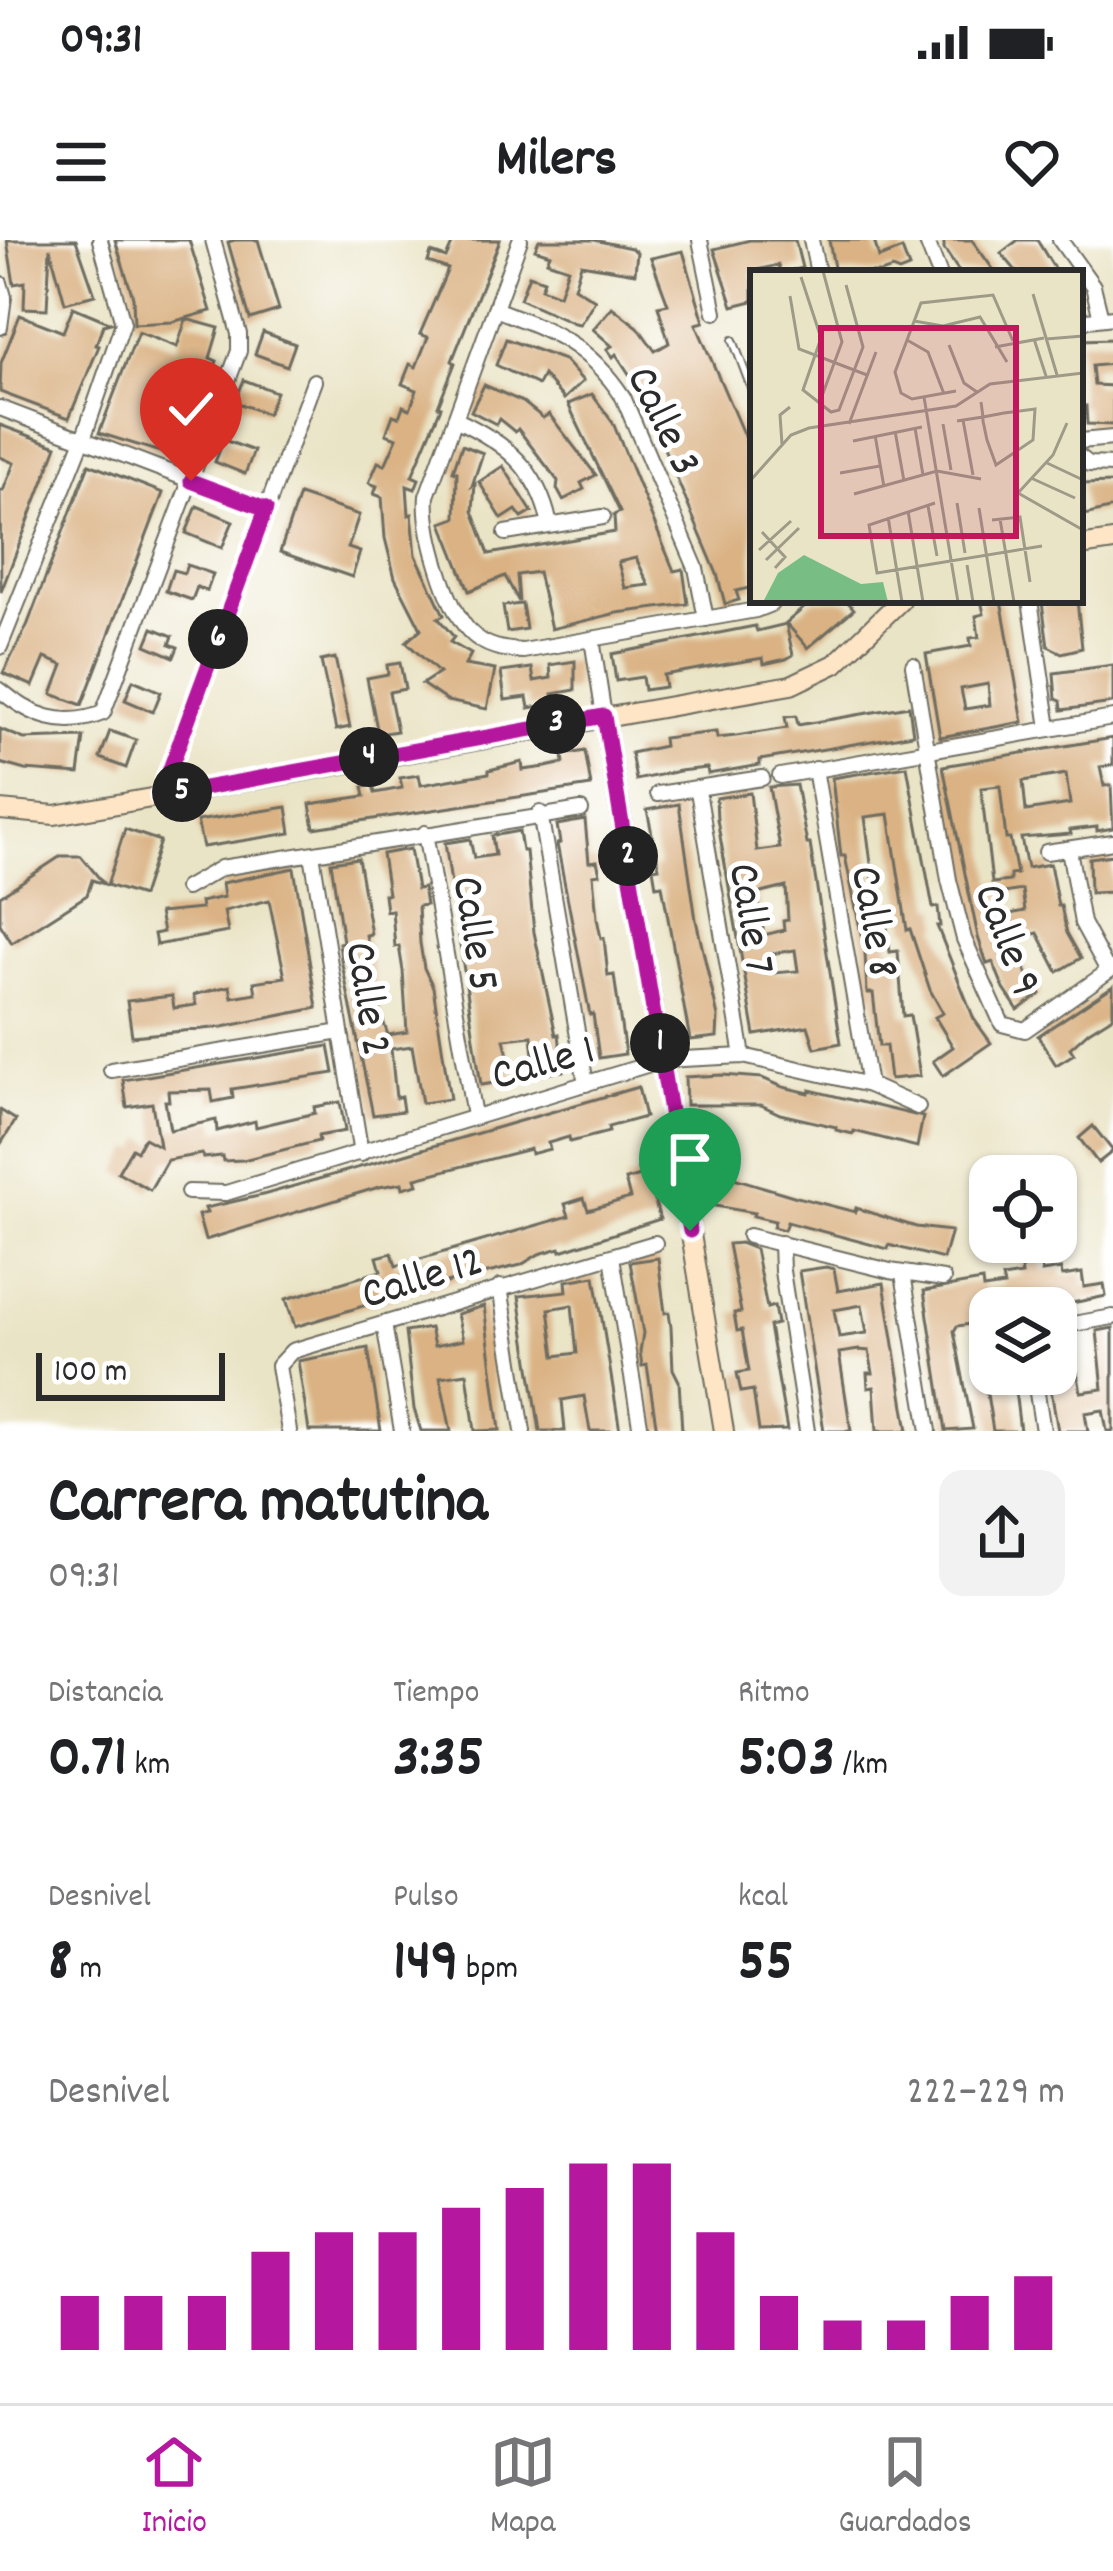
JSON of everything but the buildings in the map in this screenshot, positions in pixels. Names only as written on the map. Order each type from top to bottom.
[{"type":"street","points":[[0,647],[123,322],[100,240]]},
{"type":"street","points":[[0,690],[26,712],[59,721],[87,720],[103,713],[239,351],[239,334],[213,240]]},
{"type":"street","points":[[520,240],[427,496],[425,517],[459,615],[470,631],[503,650],[592,639],[771,604]]},
{"type":"street","points":[[700,240],[715,312]]},
{"type":"street","points":[[812,240],[817,270]]},
{"type":"street","points":[[926,240],[938,270]]},
{"type":"street","points":[[1060,240],[1082,270]]},
{"type":"street","points":[[1083,272],[1107,318]]},
{"type":"street","points":[[0,283],[4,297],[0,327]]},
{"type":"street","name":"Calle 3","points":[[495,309],[576,344],[610,378],[696,568],[706,619]]},
{"type":"street","points":[[160,796],[314,380]]},
{"type":"street","points":[[0,408],[266,509]]},
{"type":"street","points":[[454,419],[488,434],[519,457],[540,489],[550,525]]},
{"type":"street","points":[[1083,441],[1113,438]]},
{"type":"street","points":[[1083,459],[1113,465]]},
{"type":"street","points":[[506,533],[603,517]]},
{"type":"street","points":[[1083,546],[1113,541]]},
{"type":"street","points":[[0,810],[55,814],[775,689],[807,680],[836,664],[892,603]]},
{"type":"street","points":[[1030,603],[1049,728]]},
{"type":"street","points":[[592,639],[724,1431]]},
{"type":"street","name":"Calle 9","points":[[913,665],[964,940],[1001,1024],[1025,1030],[1110,970]]},
{"type":"street","points":[[780,776],[1113,718]]},
{"type":"street","name":"Calle 8","points":[[815,770],[869,1085]]},
{"type":"street","points":[[658,794],[762,778]]},
{"type":"street","name":"Calle 7","points":[[698,791],[742,1056]]},
{"type":"street","points":[[186,888],[221,868],[581,809]]},
{"type":"street","points":[[540,813],[586,1084]]},
{"type":"street","name":"Calle 5","points":[[425,833],[474,1116]]},
{"type":"street","points":[[1046,852],[1113,842]]},
{"type":"street","points":[[1069,849],[1082,923],[1110,970]]},
{"type":"street","name":"Calle 2","points":[[312,854],[362,1154]]},
{"type":"street","points":[[111,1070],[341,1032]]},
{"type":"street","name":"Calle 1","points":[[188,1192],[226,1193],[663,1060],[742,1056],[869,1085],[918,1107]]},
{"type":"street","points":[[749,1236],[903,1274],[944,1279]]},
{"type":"street","name":"Calle 12","points":[[289,1431],[278,1366],[292,1351],[655,1243]]},
{"type":"street","points":[[781,1243],[808,1431]]},
{"type":"street","points":[[612,1257],[641,1431]]},
{"type":"street","points":[[903,1274],[929,1431]]},
{"type":"street","points":[[500,1287],[524,1431]]},
{"type":"street","points":[[1077,1323],[1113,1317]]},
{"type":"street","points":[[384,1324],[401,1431]]},
{"type":"street","points":[[1037,1395],[1043,1431]]},
{"type":"lane","points":[[733,340],[750,385]]},
{"type":"route","points":[[191,481],[266,509],[160,796],[604,716],[690,1231]]}]
